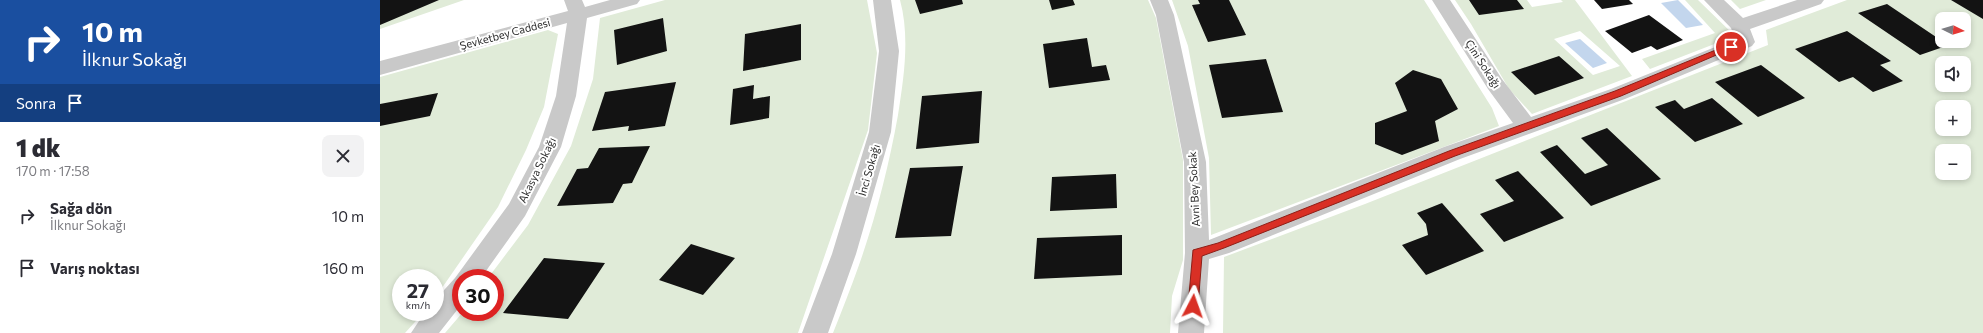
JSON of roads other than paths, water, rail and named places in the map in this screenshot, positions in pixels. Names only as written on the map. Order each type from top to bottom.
[{"type":"street","name":"Şevketbey Caddesi","points":[[380,68],[576,7],[631,0]]},
{"type":"street","name":"İnci Sokağı","points":[[815,333],[844,254],[880,132],[890,50],[882,0]]},
{"type":"street","name":"Avni Bey Sokak","points":[[1159,0],[1165,15],[1195,162],[1197,253],[1191,333]]},
{"type":"street","name":"Çini Sokağı","points":[[1441,0],[1495,84],[1526,126]]},
{"type":"street","points":[[1197,253],[1228,243],[1452,153],[1618,94],[1745,42],[1740,26],[1714,0]]},
{"type":"street","points":[[1740,26],[1815,0]]},
{"type":"street","name":"Akasya Sokağı","points":[[474,269],[517,210],[550,147],[566,96],[576,7]]},
{"type":"street","points":[[424,333],[452,297]]},
{"type":"water","points":[[1678,0],[1703,25],[1686,28],[1661,3]]},
{"type":"water","points":[[1580,39],[1607,63],[1593,68],[1565,43]]}]
